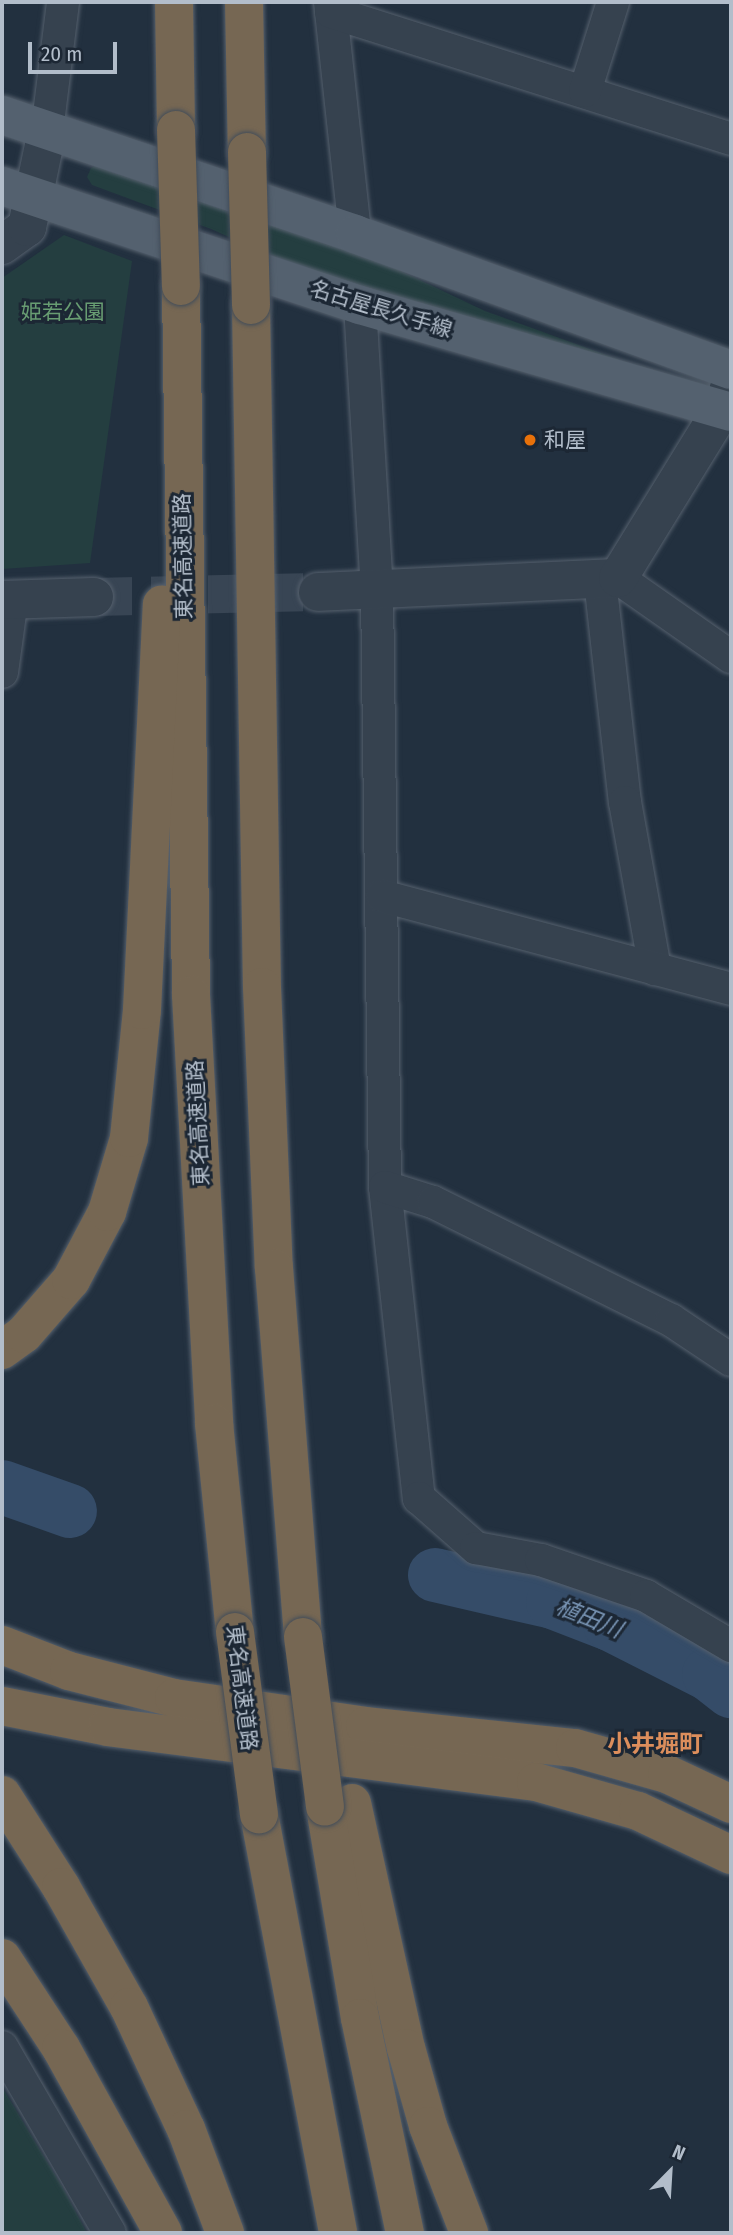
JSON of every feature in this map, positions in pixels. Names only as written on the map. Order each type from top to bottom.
[{"type":"highway","name":"東名高速道路","points":[[174,2],[181,286],[180,379],[191,995],[214,1423],[235,1632],[259,1814],[338,2233]]},
{"type":"highway","points":[[244,2],[262,987],[274,1268],[314,1636],[339,1805],[360,2018],[405,2233]]},
{"type":"highway","points":[[2,1350],[24,1334],[71,1280],[107,1212],[128,1138],[142,1010],[157,661],[180,379]]},
{"type":"highway","points":[[2,1645],[69,1671],[174,1698],[575,1748],[667,1774],[731,1804]]},
{"type":"highway","points":[[2,1695],[108,1727]]},
{"type":"highway","points":[[2,1706],[108,1727],[536,1782],[638,1811],[731,1856]]},
{"type":"highway","points":[[2,1795],[129,2007],[186,2129],[225,2233]]},
{"type":"highway","points":[[339,1805],[428,2126],[469,2233]]},
{"type":"highway","points":[[2,1958],[61,2048],[163,2233]]},
{"type":"main road","points":[[2,115],[355,234],[731,370]]},
{"type":"main road","name":"名古屋長久手線","points":[[18,191],[360,305],[728,401]]},
{"type":"street","points":[[2,244],[27,227],[18,191],[47,131],[64,2]]},
{"type":"street","points":[[585,91],[613,2]]},
{"type":"street","points":[[355,234],[331,7],[731,139]]},
{"type":"street","points":[[360,305],[377,590],[385,1187],[419,1497],[476,1548],[541,1560],[646,1596],[731,1646]]},
{"type":"street","points":[[655,969],[625,802],[609,579],[728,401]]},
{"type":"street","points":[[318,592],[609,579],[731,657]]},
{"type":"street","points":[[2,672],[7,600],[94,597]]},
{"type":"street","points":[[382,897],[731,989]]},
{"type":"street","points":[[385,1187],[433,1202],[659,1314],[731,1360]]},
{"type":"street","points":[[2,2048],[110,2233]]},
{"type":"green space","points":[[99,164],[365,254],[485,311],[664,376],[342,288],[211,229],[92,185],[87,177],[91,168]]},
{"type":"green space","name":"姫若公園","points":[[64,235],[132,261],[90,563],[2,569],[2,278]]},
{"type":"green space","points":[[2,2087],[63,2188],[87,2233],[2,2233]]},
{"type":"waterway","name":"植田川","points":[[2,1487],[70,1511]]},
{"type":"waterway","name":"植田川","points":[[435,1575],[553,1602],[610,1624],[709,1674],[731,1691]]},
{"type":"tunnel","points":[[94,597],[318,592]]},
{"type":"place","name":"和屋","points":[[530,440]]},
{"type":"district","name":"小井堀町","points":[[655,1745]]}]
